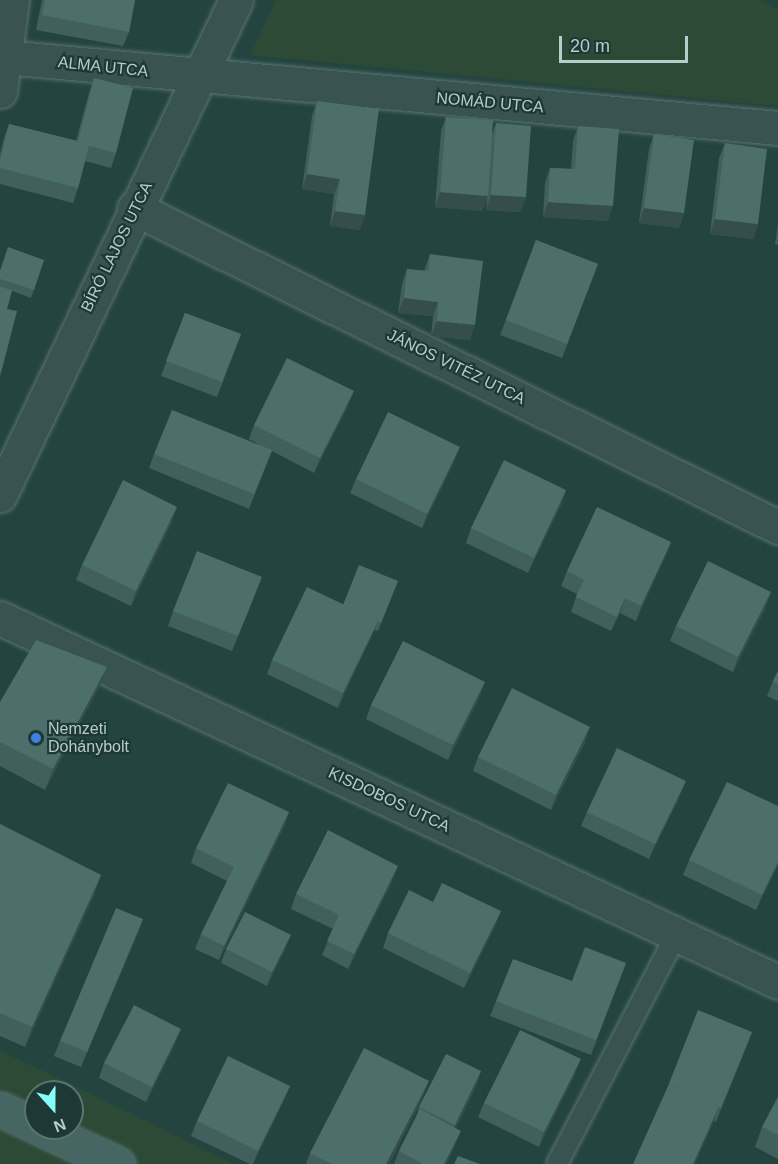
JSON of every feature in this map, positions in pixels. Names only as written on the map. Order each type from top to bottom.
[{"type":"street","points":[[0,91],[12,0]]},
{"type":"street","name":"BÍRÓ LAJOS UTCA","points":[[0,495],[134,208],[202,77],[236,0]]},
{"type":"street","name":"ALMA UTCA","points":[[5,57],[202,77]]},
{"type":"street","name":"NOMÁD UTCA","points":[[202,77],[778,128]]},
{"type":"street","name":"JÁNOS VITÉZ UTCA","points":[[134,208],[778,526]]},
{"type":"street","name":"KISDOBOS UTCA","points":[[0,618],[778,982]]},
{"type":"street","points":[[0,1109],[24,1120]]},
{"type":"street","points":[[66,1140],[118,1164]]},
{"type":"lane","points":[[557,1164],[676,935]]},
{"type":"green space","points":[[276,0],[759,0],[778,9],[778,106],[250,55]]},
{"type":"green space","points":[[0,1051],[62,1080],[24,1080],[24,1140],[84,1140],[84,1091],[234,1164],[0,1164]]},
{"type":"building","points":[[45,0],[135,0],[129,32],[42,15]]},
{"type":"building","points":[[94,78],[133,88],[116,153],[89,146],[78,188],[0,168],[9,124],[78,141]]},
{"type":"building","points":[[317,101],[379,109],[365,215],[335,211],[340,179],[307,174]]},
{"type":"building","points":[[446,117],[493,120],[488,196],[440,192]]},
{"type":"building","points":[[496,123],[531,126],[526,197],[491,195]]},
{"type":"building","points":[[578,126],[619,129],[613,206],[548,202],[550,168],[575,169]]},
{"type":"building","points":[[654,134],[694,140],[684,213],[644,208]]},
{"type":"building","points":[[725,143],[767,149],[758,224],[715,219]]},
{"type":"building","points":[[536,240],[598,264],[567,344],[506,320]]},
{"type":"building","points":[[8,247],[44,260],[34,290],[0,279],[0,271]]},
{"type":"building","points":[[430,254],[483,261],[475,325],[437,321],[438,302],[404,298],[407,269],[428,271]]},
{"type":"building","points":[[0,287],[12,290],[7,309],[17,311],[1,373],[0,372]]},
{"type":"building","points":[[185,313],[241,334],[222,382],[166,361]]},
{"type":"building","points":[[287,358],[354,391],[320,458],[254,425]]},
{"type":"building","points":[[172,410],[272,450],[254,494],[154,454]]},
{"type":"building","points":[[388,412],[460,447],[427,514],[356,479]]},
{"type":"building","points":[[504,460],[566,490],[534,558],[471,528]]},
{"type":"building","points":[[123,480],[177,507],[136,591],[82,565]]},
{"type":"building","points":[[597,507],[671,542],[641,606],[625,598],[617,617],[576,597],[584,580],[567,571]]},
{"type":"building","points":[[197,551],[262,577],[238,636],[173,611]]},
{"type":"building","points":[[708,561],[771,592],[738,657],[676,626]]},
{"type":"building","points":[[359,565],[398,581],[381,623],[343,605]]},
{"type":"building","points":[[307,587],[378,621],[343,693],[272,660]]},
{"type":"building","name":"Nemzeti Dohánybolt","points":[[36,640],[107,667],[53,769],[0,742],[0,702]]},
{"type":"building","points":[[403,641],[485,682],[453,745],[371,705]]},
{"type":"building","points":[[778,671],[778,684],[773,681]]},
{"type":"building","points":[[512,688],[590,727],[556,795],[478,757]]},
{"type":"building","points":[[617,748],[686,781],[655,844],[587,812]]},
{"type":"building","points":[[727,782],[778,806],[778,862],[762,895],[689,860]]},
{"type":"building","points":[[228,783],[289,812],[224,946],[201,934],[234,867],[196,848]]},
{"type":"building","points":[[0,824],[101,875],[32,1027],[0,1013]]},
{"type":"building","points":[[328,830],[398,866],[354,954],[327,941],[339,915],[296,894]]},
{"type":"building","points":[[442,883],[501,911],[470,973],[388,933],[409,890],[433,902]]},
{"type":"building","points":[[116,908],[143,919],[87,1052],[60,1041]]},
{"type":"building","points":[[245,912],[291,935],[272,972],[226,949]]},
{"type":"building","points":[[585,947],[626,963],[596,1040],[496,1001],[513,959],[572,981]]},
{"type":"building","points":[[134,1005],[181,1029],[152,1087],[104,1063]]},
{"type":"building","points":[[698,1010],[752,1032],[721,1108],[669,1084],[668,1086]]},
{"type":"building","points":[[520,1030],[581,1059],[544,1132],[484,1103]]},
{"type":"building","points":[[364,1048],[429,1081],[386,1164],[332,1164],[310,1153]]},
{"type":"building","points":[[446,1054],[481,1071],[455,1125],[419,1107]]},
{"type":"building","points":[[228,1056],[290,1086],[258,1151],[197,1121]]},
{"type":"building","points":[[669,1084],[719,1106],[693,1164],[633,1164]]},
{"type":"building","points":[[778,1097],[778,1135],[762,1127]]},
{"type":"building","points":[[420,1109],[461,1131],[444,1164],[423,1164],[399,1151]]},
{"type":"building","points":[[458,1156],[480,1164],[454,1164]]},
{"type":"place","name":"Nemzeti Dohánybolt","points":[[36,738]]}]
